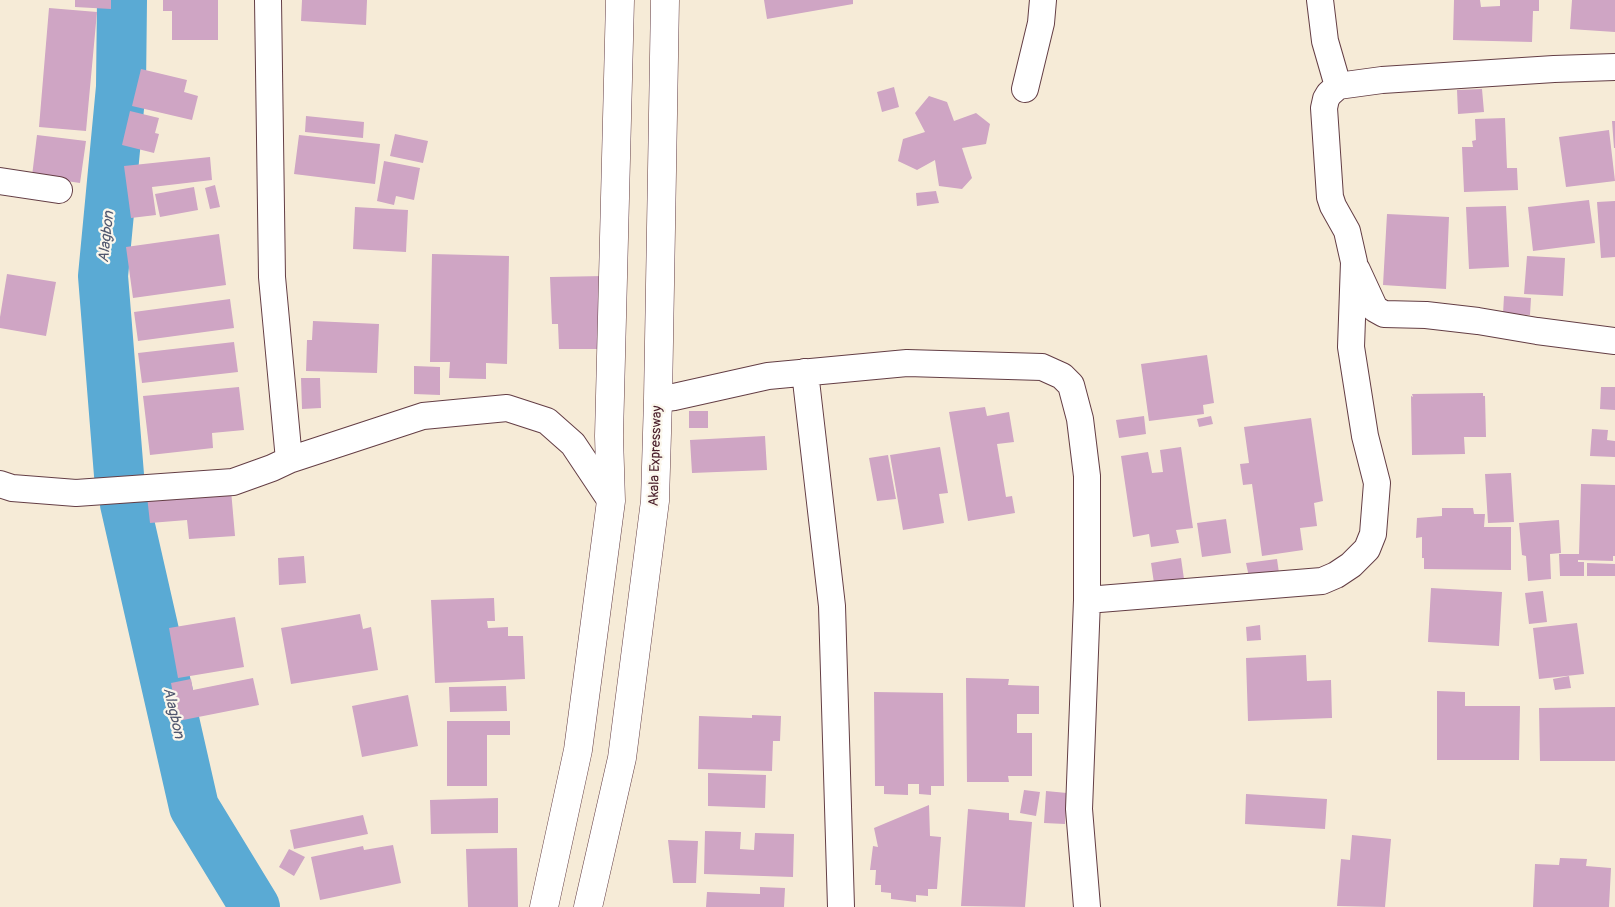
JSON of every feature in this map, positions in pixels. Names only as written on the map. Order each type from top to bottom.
[{"type":"main road","points":[[544,907],[578,750],[611,501],[609,436],[620,0]]},
{"type":"main road","name":"Akala Expressway","points":[[588,907],[622,758],[655,501],[665,0]]},
{"type":"main road","points":[[611,501],[655,501]]},
{"type":"street","points":[[268,0],[272,277],[289,460]]},
{"type":"street","points":[[1025,89],[1041,23],[1043,0]]},
{"type":"street","points":[[1320,0],[1325,41],[1338,86]]},
{"type":"street","points":[[1615,67],[1382,80],[1338,86],[1326,99],[1324,108],[1328,180],[1333,206],[1347,231],[1354,262],[1375,309],[1384,314],[1426,315],[1478,321],[1615,341]]},
{"type":"street","points":[[0,182],[59,190]]},
{"type":"street","points":[[1088,600],[1322,581],[1336,575],[1351,565],[1367,549],[1373,534],[1377,482],[1365,436],[1351,347],[1354,262]]},
{"type":"street","points":[[658,399],[768,376],[907,363],[1042,367],[1062,376],[1071,385],[1080,420],[1087,476],[1088,600],[1079,809],[1087,907]]},
{"type":"street","points":[[805,372],[832,606],[841,907]]},
{"type":"street","points":[[0,484],[12,488],[76,493],[233,482],[289,460],[423,416],[507,408],[548,421],[573,444],[611,501]]},
{"type":"building","points":[[75,0],[111,0],[111,9],[75,7]]},
{"type":"building","points":[[163,0],[218,0],[218,40],[172,40],[172,11],[163,11]]},
{"type":"building","points":[[302,0],[367,0],[366,25],[301,21]]},
{"type":"building","points":[[764,0],[853,0],[853,4],[767,19]]},
{"type":"building","points":[[1454,0],[1480,0],[1481,7],[1500,6],[1500,0],[1539,0],[1539,11],[1533,11],[1532,42],[1453,40]]},
{"type":"building","points":[[1572,0],[1615,0],[1615,32],[1570,29]]},
{"type":"building","points":[[49,8],[97,12],[86,131],[39,127]]},
{"type":"building","points":[[141,69],[187,80],[184,92],[198,96],[192,120],[132,106]]},
{"type":"building","points":[[894,87],[899,107],[882,112],[877,92]]},
{"type":"building","points":[[1482,89],[1484,112],[1458,114],[1457,90]]},
{"type":"building","points":[[929,96],[947,102],[954,121],[976,113],[990,124],[986,144],[962,148],[972,178],[962,189],[939,186],[935,160],[917,170],[898,161],[903,139],[925,132],[915,113]]},
{"type":"building","points":[[130,111],[159,118],[155,133],[159,134],[154,153],[122,145]]},
{"type":"building","points":[[306,116],[364,122],[363,138],[305,132]]},
{"type":"building","points":[[1505,118],[1507,168],[1517,168],[1518,190],[1464,192],[1462,147],[1473,147],[1472,141],[1476,140],[1475,119]]},
{"type":"building","points":[[1612,121],[1615,121],[1615,148],[1614,148]]},
{"type":"building","points":[[1609,130],[1615,181],[1566,187],[1559,137]]},
{"type":"building","points":[[395,134],[428,141],[423,163],[390,156]]},
{"type":"building","points":[[37,135],[86,141],[80,183],[32,176]]},
{"type":"building","points":[[299,135],[380,144],[375,184],[294,174]]},
{"type":"building","points":[[210,157],[212,180],[152,187],[156,215],[131,218],[124,166]]},
{"type":"building","points":[[384,161],[420,168],[414,200],[396,196],[394,205],[377,201]]},
{"type":"building","points":[[215,185],[220,207],[210,209],[205,188]]},
{"type":"building","points":[[194,187],[198,210],[160,217],[155,194]]},
{"type":"building","points":[[936,191],[939,203],[917,206],[916,193]]},
{"type":"building","points":[[1589,200],[1595,243],[1533,251],[1528,207]]},
{"type":"building","points":[[1615,201],[1615,257],[1601,258],[1597,202]]},
{"type":"building","points":[[1506,206],[1509,267],[1469,269],[1466,207]]},
{"type":"building","points":[[355,207],[408,210],[406,252],[353,249]]},
{"type":"building","points":[[1387,214],[1449,217],[1446,289],[1383,285]]},
{"type":"building","points":[[219,234],[226,285],[133,298],[126,247]]},
{"type":"building","points":[[432,254],[509,256],[507,364],[486,363],[486,379],[449,378],[450,362],[430,362]]},
{"type":"building","points":[[1527,256],[1565,258],[1563,296],[1524,294]]},
{"type":"building","points":[[7,274],[56,282],[46,336],[0,328]]},
{"type":"building","points":[[604,276],[611,349],[559,349],[558,324],[552,324],[550,277]]},
{"type":"building","points":[[1504,296],[1531,298],[1530,315],[1503,314]]},
{"type":"building","points":[[230,299],[234,328],[138,341],[134,312]]},
{"type":"building","points":[[313,321],[379,324],[377,373],[306,371],[307,340],[312,340]]},
{"type":"building","points":[[234,342],[238,372],[142,383],[138,353]]},
{"type":"building","points":[[1207,355],[1214,403],[1203,405],[1204,414],[1149,421],[1141,364]]},
{"type":"building","points":[[414,366],[440,367],[440,395],[414,394]]},
{"type":"building","points":[[301,378],[320,378],[321,408],[302,409]]},
{"type":"building","points":[[239,387],[244,430],[212,433],[213,448],[150,455],[143,396]]},
{"type":"building","points":[[1601,387],[1615,387],[1615,410],[1600,409]]},
{"type":"building","points":[[1483,393],[1483,396],[1485,396],[1486,437],[1464,437],[1465,454],[1412,455],[1412,394]]},
{"type":"building","points":[[985,407],[987,416],[1009,412],[1014,442],[997,444],[1006,497],[1012,496],[1015,513],[968,521],[949,412]]},
{"type":"building","points":[[689,411],[708,411],[708,428],[689,428]]},
{"type":"building","points":[[1144,416],[1146,434],[1119,438],[1116,420]]},
{"type":"building","points":[[1211,416],[1213,424],[1199,427],[1197,419]]},
{"type":"building","points":[[1311,418],[1323,501],[1314,503],[1317,526],[1300,528],[1303,550],[1262,556],[1252,484],[1243,485],[1240,464],[1249,463],[1244,427]]},
{"type":"building","points":[[1592,429],[1608,430],[1607,440],[1615,441],[1615,457],[1590,456]]},
{"type":"building","points":[[765,436],[767,470],[692,473],[690,440]]},
{"type":"building","points":[[940,447],[948,493],[939,494],[944,523],[903,530],[890,455]]},
{"type":"building","points":[[1181,447],[1193,528],[1176,530],[1179,543],[1151,547],[1149,534],[1133,537],[1121,456],[1148,452],[1152,473],[1163,472],[1160,450]]},
{"type":"building","points":[[888,455],[896,499],[877,501],[869,458]]},
{"type":"building","points":[[1511,473],[1514,522],[1488,523],[1485,474]]},
{"type":"building","points":[[1581,484],[1615,485],[1615,556],[1613,556],[1613,561],[1578,560],[1578,562],[1584,562],[1584,576],[1560,576],[1559,554],[1579,554]]},
{"type":"building","points":[[231,490],[235,536],[189,539],[187,520],[150,523],[147,496]]},
{"type":"building","points":[[1442,508],[1473,508],[1474,514],[1485,514],[1484,527],[1511,527],[1511,570],[1424,569],[1422,537],[1416,538],[1417,518],[1442,516]]},
{"type":"building","points":[[1226,519],[1231,553],[1202,557],[1197,523]]},
{"type":"building","points":[[1559,520],[1561,553],[1550,554],[1551,579],[1528,581],[1526,556],[1522,555],[1519,523]]},
{"type":"building","points":[[304,556],[306,583],[279,585],[278,558]]},
{"type":"building","points":[[1181,558],[1184,579],[1154,583],[1151,563]]},
{"type":"building","points":[[1277,559],[1279,573],[1249,577],[1246,563]]},
{"type":"building","points":[[1587,563],[1615,564],[1615,576],[1587,576]]},
{"type":"building","points":[[1431,588],[1502,592],[1499,646],[1428,642]]},
{"type":"building","points":[[1543,591],[1547,622],[1529,624],[1525,593]]},
{"type":"building","points":[[494,598],[495,621],[487,621],[488,628],[508,627],[508,636],[523,636],[525,679],[435,683],[431,600]]},
{"type":"building","points":[[360,614],[363,629],[371,627],[378,670],[291,684],[281,628]]},
{"type":"building","points":[[235,617],[244,667],[178,678],[169,628]]},
{"type":"building","points":[[1577,623],[1584,674],[1539,679],[1533,628]]},
{"type":"building","points":[[1260,625],[1261,640],[1247,641],[1246,627]]},
{"type":"building","points":[[1306,655],[1307,681],[1331,680],[1332,718],[1248,721],[1246,658]]},
{"type":"building","points":[[1569,676],[1571,688],[1555,690],[1553,679]]},
{"type":"building","points":[[253,678],[259,705],[178,721],[171,683],[191,679],[193,690]]},
{"type":"building","points":[[966,678],[1009,679],[1008,685],[1039,686],[1039,714],[1017,714],[1017,733],[1032,733],[1032,776],[1008,776],[1009,782],[967,782]]},
{"type":"building","points":[[506,686],[507,711],[450,712],[449,687]]},
{"type":"building","points":[[1437,691],[1465,692],[1465,706],[1520,706],[1519,760],[1437,760]]},
{"type":"building","points":[[874,692],[943,693],[944,786],[931,786],[931,795],[919,794],[919,784],[908,784],[908,795],[884,794],[884,786],[875,786]]},
{"type":"building","points":[[408,695],[418,746],[362,757],[352,706]]},
{"type":"building","points":[[1615,707],[1615,761],[1540,761],[1539,708]]},
{"type":"building","points":[[752,715],[781,716],[780,741],[773,741],[772,771],[698,769],[699,716],[752,718]]},
{"type":"building","points":[[447,721],[510,721],[510,735],[487,735],[487,786],[447,786]]},
{"type":"building","points":[[708,773],[766,775],[765,808],[708,806]]},
{"type":"building","points":[[1024,790],[1040,792],[1036,816],[1020,813]]},
{"type":"building","points":[[1046,791],[1067,793],[1065,824],[1044,823]]},
{"type":"building","points":[[1246,794],[1327,799],[1325,829],[1245,824]]},
{"type":"building","points":[[498,798],[498,833],[431,834],[430,800]]},
{"type":"building","points":[[929,805],[930,836],[941,837],[937,889],[928,889],[928,896],[916,895],[916,902],[891,899],[891,893],[881,892],[881,885],[875,885],[876,870],[870,870],[873,846],[878,847],[874,828]]},
{"type":"building","points":[[968,809],[1009,813],[1009,820],[1032,822],[1025,907],[961,906]]},
{"type":"building","points":[[363,815],[368,834],[294,849],[290,830]]},
{"type":"building","points":[[705,831],[741,832],[740,849],[754,850],[755,833],[794,834],[793,877],[704,874]]},
{"type":"building","points":[[1352,835],[1391,839],[1385,907],[1337,906],[1341,859],[1350,860]]},
{"type":"building","points":[[668,840],[698,841],[696,883],[673,883]]},
{"type":"building","points":[[393,845],[401,883],[320,900],[311,857],[363,846],[364,850]]},
{"type":"building","points":[[517,848],[518,907],[468,907],[466,849]]},
{"type":"building","points":[[289,849],[305,857],[294,876],[279,867]]},
{"type":"building","points":[[1560,858],[1587,859],[1586,866],[1611,868],[1609,907],[1533,907],[1535,864],[1559,865]]},
{"type":"building","points":[[760,887],[785,888],[784,907],[706,907],[707,892],[760,894]]},
{"type":"waterway","name":"Alagbon","points":[[119,475],[103,276],[121,87],[122,0]]},
{"type":"waterway","name":"Alagbon","points":[[125,504],[194,807],[255,907]]}]
